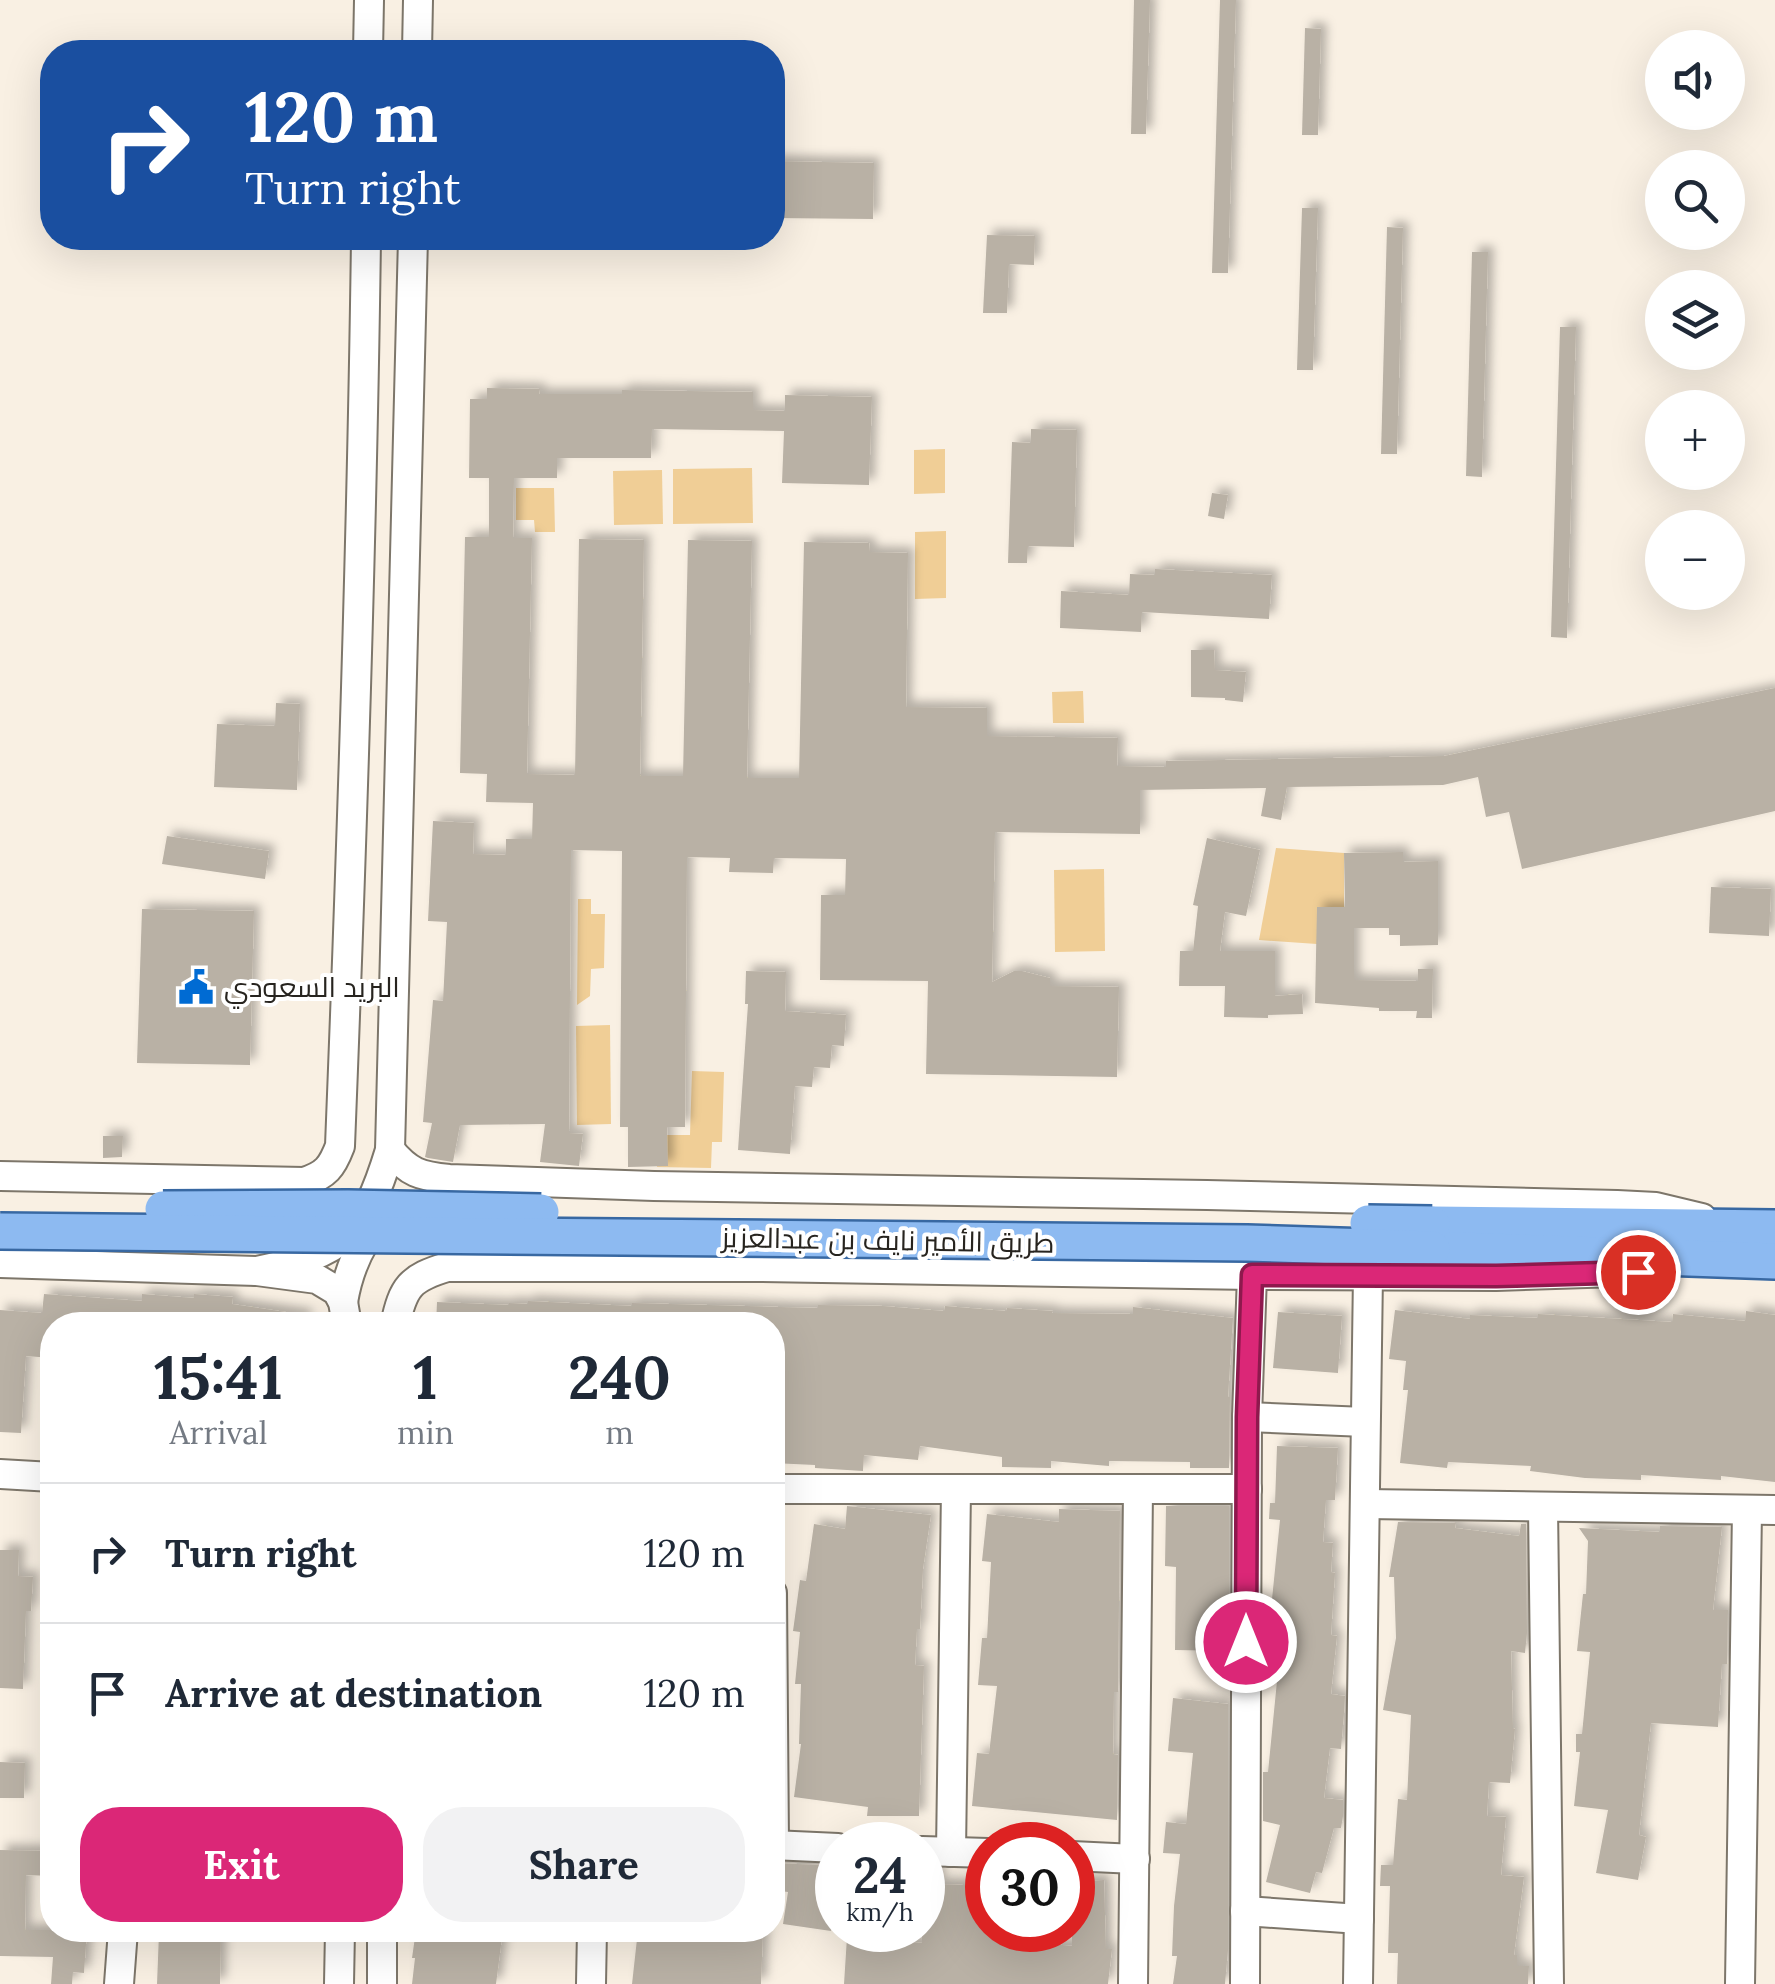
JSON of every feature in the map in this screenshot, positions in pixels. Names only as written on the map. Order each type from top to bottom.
[{"type":"main road","name":"طريق الأمير نايف بن عبدالعزيز","points":[[0,1208],[348,1208],[1759,1244]]},
{"type":"main road","name":"طريق الأمير نايف بن عبدالعزيز","points":[[0,1231],[1170,1242],[1432,1236]]},
{"type":"street","points":[[368,0],[368,40]]},
{"type":"street","points":[[417,40],[418,0]]},
{"type":"street","points":[[0,1176],[304,1182],[321,1177],[340,1146],[366,250]]},
{"type":"street","points":[[257,1271],[293,1264],[339,1244],[364,1214],[390,1150],[413,250]]},
{"type":"street","points":[[390,1150],[411,1171],[449,1179],[1656,1207],[1759,1244]]},
{"type":"street","points":[[345,1312],[349,1275],[373,1228],[414,1191],[449,1179]]},
{"type":"street","points":[[162,1268],[227,1253],[241,1242],[246,1230],[247,1214],[242,1204],[178,1180]]},
{"type":"street","points":[[556,1183],[504,1192],[490,1218],[493,1240],[510,1253],[593,1267]]},
{"type":"street","points":[[397,1312],[410,1285],[423,1274],[447,1267],[1496,1276],[1638,1272],[1759,1244]]},
{"type":"street","points":[[0,1263],[257,1271],[317,1279],[338,1291],[345,1312]]},
{"type":"street","points":[[1358,1984],[1368,1274]]},
{"type":"street","points":[[1244,1984],[1247,1417],[1252,1275]]},
{"type":"street","points":[[1247,1417],[1365,1422]]},
{"type":"street","points":[[0,1474],[40,1476]]},
{"type":"street","points":[[785,1489],[1247,1489]]},
{"type":"street","points":[[939,1822],[956,1489]]},
{"type":"street","points":[[1134,1984],[1138,1489]]},
{"type":"street","points":[[1366,1504],[1761,1510],[1740,1984]]},
{"type":"street","points":[[1542,1506],[1549,1984]]},
{"type":"street","points":[[785,1846],[815,1847]]},
{"type":"street","points":[[1095,1857],[1134,1859]]},
{"type":"street","points":[[1245,1912],[1359,1920]]},
{"type":"street","points":[[119,1984],[122,1942]]},
{"type":"street","points":[[339,1984],[340,1942]]},
{"type":"street","points":[[382,1942],[382,1984]]},
{"type":"street","points":[[592,1942],[592,1984]]},
{"type":"shaded area","points":[[945,449],[945,493],[914,494],[914,450]]},
{"type":"shaded area","points":[[752,468],[753,523],[673,524],[673,469]]},
{"type":"shaded area","points":[[662,470],[663,524],[614,525],[613,471]]},
{"type":"shaded area","points":[[516,488],[554,488],[555,532],[535,532],[534,520],[516,520]]},
{"type":"shaded area","points":[[946,531],[946,598],[915,599],[915,532]]},
{"type":"shaded area","points":[[1083,691],[1084,723],[1053,723],[1052,692]]},
{"type":"shaded area","points":[[1276,848],[1344,853],[1344,907],[1317,944],[1259,940]]},
{"type":"shaded area","points":[[1104,869],[1105,951],[1055,952],[1054,870]]},
{"type":"shaded area","points":[[578,899],[591,899],[591,914],[605,914],[604,968],[591,969],[590,996],[577,1005]]},
{"type":"shaded area","points":[[610,1025],[611,1124],[577,1125],[576,1026]]},
{"type":"shaded area","points":[[692,1071],[724,1072],[722,1142],[712,1142],[711,1168],[657,1167],[658,1135],[690,1135]]},
{"type":"building","points":[[1134,0],[1150,0],[1146,134],[1131,134]]},
{"type":"building","points":[[1220,0],[1236,0],[1228,273],[1212,273]]},
{"type":"building","points":[[1305,28],[1321,29],[1318,135],[1302,135]]},
{"type":"building","points":[[785,161],[874,163],[873,219],[785,218]]},
{"type":"building","points":[[1302,208],[1318,208],[1313,370],[1297,370]]},
{"type":"building","points":[[1387,227],[1403,228],[1397,454],[1381,454]]},
{"type":"building","points":[[987,235],[1035,236],[1034,265],[1009,264],[1007,313],[983,313]]},
{"type":"building","points":[[1472,252],[1488,252],[1482,477],[1466,476]]},
{"type":"building","points":[[1560,327],[1576,327],[1567,638],[1551,637]]},
{"type":"building","points":[[487,388],[540,389],[539,394],[622,394],[622,390],[753,392],[753,410],[785,411],[785,395],[872,397],[869,485],[782,483],[784,431],[652,429],[651,458],[557,458],[557,478],[514,478],[513,538],[532,538],[527,774],[575,775],[579,539],[644,540],[640,776],[683,776],[688,540],[752,541],[747,778],[799,778],[804,542],[869,543],[870,552],[908,553],[906,707],[987,708],[987,736],[1118,738],[1117,766],[1166,767],[1166,761],[1444,756],[1775,688],[1775,811],[1522,869],[1509,812],[1486,817],[1478,777],[1443,785],[1287,787],[1281,820],[1261,816],[1266,788],[1140,790],[1140,834],[995,832],[992,982],[1022,971],[1050,978],[1050,986],[1119,987],[1117,1077],[926,1074],[928,981],[820,980],[821,895],[845,895],[846,859],[774,858],[773,873],[729,872],[730,858],[687,857],[685,1127],[667,1127],[668,1166],[628,1167],[628,1127],[620,1127],[622,851],[571,850],[569,1133],[583,1134],[579,1166],[540,1162],[545,1124],[460,1125],[453,1162],[428,1158],[425,1157],[432,1123],[423,1122],[433,1000],[443,1001],[447,922],[428,921],[433,821],[474,823],[473,854],[506,855],[506,839],[532,839],[533,803],[486,802],[487,774],[460,773],[465,537],[489,537],[489,478],[469,478],[470,399],[487,399]]},
{"type":"building","points":[[1031,429],[1077,430],[1074,547],[1028,546],[1027,563],[1008,563],[1012,442],[1031,443]]},
{"type":"building","points":[[1212,493],[1228,495],[1224,519],[1208,516]]},
{"type":"building","points":[[1155,569],[1272,575],[1269,619],[1142,612],[1141,632],[1060,628],[1061,591],[1129,595],[1130,574],[1155,575]]},
{"type":"building","points":[[1191,650],[1214,650],[1215,670],[1246,672],[1243,702],[1191,697]]},
{"type":"building","points":[[276,703],[300,704],[297,790],[214,787],[217,724],[275,726]]},
{"type":"building","points":[[167,836],[269,851],[265,879],[162,864]]},
{"type":"building","points":[[1207,838],[1260,850],[1246,916],[1225,912],[1220,951],[1275,951],[1275,996],[1302,994],[1303,1014],[1224,1017],[1225,986],[1179,986],[1180,951],[1193,951],[1198,906],[1193,905]]},
{"type":"building","points":[[1403,852],[1403,862],[1438,861],[1438,945],[1400,946],[1400,935],[1389,935],[1389,928],[1354,928],[1354,980],[1418,981],[1418,969],[1433,969],[1432,1018],[1416,1018],[1417,1011],[1315,1003],[1317,907],[1345,907],[1344,853]]},
{"type":"building","points":[[1711,887],[1771,889],[1769,936],[1709,933]]},
{"type":"building","name":"البريد السعودي","points":[[142,909],[254,911],[250,1065],[137,1063]]},
{"type":"building","points":[[746,971],[786,972],[785,1011],[846,1015],[844,1046],[832,1045],[830,1068],[814,1067],[812,1087],[795,1086],[790,1154],[738,1150],[748,1004]]},
{"type":"building","points":[[103,1136],[123,1136],[122,1157],[103,1158]]},
{"type":"building","points":[[44,1294],[142,1301],[142,1294],[194,1298],[194,1294],[233,1297],[232,1304],[286,1312],[42,1312]]},
{"type":"building","points":[[437,1302],[883,1306],[944,1311],[945,1306],[1133,1314],[1133,1307],[1233,1318],[1229,1468],[1190,1468],[1190,1462],[1109,1461],[1109,1466],[1051,1461],[1051,1468],[1002,1467],[1002,1457],[920,1446],[918,1460],[864,1455],[863,1471],[785,1464],[785,1312],[437,1312]]},
{"type":"building","points":[[0,1310],[40,1313],[40,1357],[26,1356],[21,1433],[0,1432]]},
{"type":"building","points":[[1395,1310],[1470,1319],[1470,1315],[1538,1318],[1538,1314],[1672,1322],[1673,1314],[1745,1321],[1746,1311],[1775,1315],[1775,1482],[1721,1476],[1721,1480],[1641,1475],[1641,1480],[1585,1478],[1530,1471],[1531,1466],[1448,1462],[1447,1468],[1400,1463],[1408,1390],[1403,1390],[1406,1361],[1389,1359]]},
{"type":"building","points":[[1278,1312],[1342,1316],[1338,1373],[1273,1368]]},
{"type":"building","points":[[1277,1446],[1338,1448],[1335,1500],[1326,1500],[1323,1542],[1333,1543],[1331,1572],[1335,1573],[1331,1635],[1337,1636],[1331,1694],[1345,1696],[1341,1749],[1330,1748],[1324,1798],[1343,1800],[1343,1816],[1341,1828],[1334,1828],[1322,1873],[1316,1872],[1310,1893],[1266,1882],[1280,1825],[1263,1821],[1263,1772],[1268,1772],[1277,1681],[1272,1681],[1279,1619],[1270,1619],[1280,1520],[1269,1519],[1270,1503],[1275,1503]]},
{"type":"building","points":[[847,1506],[931,1515],[915,1665],[924,1666],[919,1816],[867,1816],[868,1807],[794,1797],[801,1744],[801,1684],[795,1684],[800,1632],[793,1631],[800,1580],[806,1581],[814,1524],[845,1529]]},
{"type":"building","points":[[1166,1506],[1229,1506],[1229,1651],[1175,1650],[1176,1567],[1165,1566]]},
{"type":"building","points":[[1059,1509],[1120,1511],[1118,1692],[1114,1692],[1113,1754],[1118,1755],[1117,1820],[972,1806],[977,1753],[989,1754],[997,1686],[978,1685],[982,1638],[987,1638],[991,1562],[982,1561],[987,1514],[1059,1522]]},
{"type":"building","points":[[1398,1522],[1456,1523],[1455,1528],[1519,1536],[1521,1524],[1526,1524],[1527,1633],[1525,1653],[1511,1651],[1515,1729],[1510,1783],[1489,1782],[1487,1816],[1506,1817],[1501,1875],[1524,1877],[1514,1955],[1517,1966],[1529,1966],[1528,1984],[1397,1984],[1398,1953],[1388,1953],[1390,1886],[1380,1886],[1381,1865],[1393,1865],[1398,1799],[1407,1800],[1411,1715],[1383,1710],[1396,1638],[1394,1577],[1389,1577]]},
{"type":"building","points":[[1660,1526],[1722,1527],[1713,1610],[1728,1610],[1727,1664],[1722,1664],[1718,1727],[1651,1723],[1639,1835],[1646,1837],[1638,1880],[1596,1873],[1608,1810],[1574,1806],[1580,1752],[1576,1752],[1576,1734],[1582,1734],[1590,1652],[1577,1651],[1586,1594],[1588,1541],[1579,1528],[1660,1532]]},
{"type":"building","points":[[0,1550],[19,1550],[18,1576],[33,1577],[31,1611],[26,1611],[23,1689],[0,1688]]},
{"type":"building","points":[[1173,1698],[1228,1704],[1225,1984],[1173,1984],[1177,1956],[1172,1956],[1174,1906],[1180,1854],[1163,1853],[1166,1822],[1186,1824],[1193,1753],[1168,1751]]},
{"type":"building","points":[[0,1762],[25,1763],[24,1798],[0,1798]]},
{"type":"building","points":[[0,1850],[40,1851],[40,1876],[26,1875],[25,1930],[40,1930],[40,1942],[86,1942],[84,1973],[73,1972],[72,1984],[51,1984],[53,1957],[0,1956]]},
{"type":"building","points":[[785,1864],[815,1865],[815,1929],[785,1924],[788,1892]]},
{"type":"building","points":[[1104,1880],[1106,1949],[1112,1949],[1108,1984],[844,1984],[846,1952],[945,1952],[945,1884],[965,1885],[965,1952],[1095,1952],[1095,1881]]},
{"type":"building","points":[[159,1942],[221,1942],[220,1984],[157,1984]]},
{"type":"building","points":[[414,1942],[501,1942],[496,1984],[412,1984]]},
{"type":"building","points":[[637,1942],[763,1942],[761,1984],[632,1984]]},
{"type":"place","name":"البريد السعودي","points":[[196,987]]},
{"type":"route","points":[[1246,1642],[1252,1275],[1638,1272]]}]
